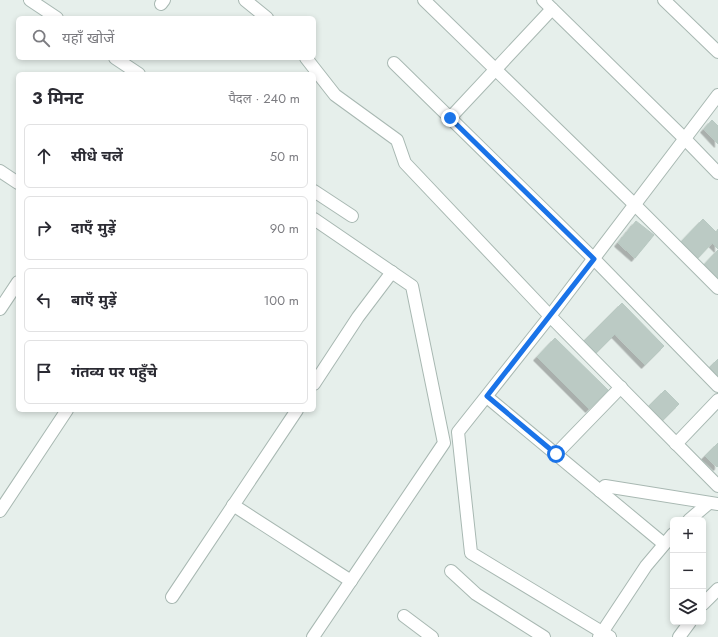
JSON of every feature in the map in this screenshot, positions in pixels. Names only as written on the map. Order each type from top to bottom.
[{"type":"street","points":[[30,0],[54,16]]},
{"type":"street","points":[[245,0],[265,16]]},
{"type":"street","points":[[424,0],[635,205],[718,288]]},
{"type":"street","points":[[543,0],[718,173]]},
{"type":"street","points":[[664,0],[718,52]]},
{"type":"street","points":[[450,118],[552,10]]},
{"type":"street","points":[[118,60],[136,72]]},
{"type":"street","points":[[308,60],[335,96],[397,140],[405,163],[550,316],[718,486]]},
{"type":"street","points":[[394,63],[594,259],[718,386]]},
{"type":"street","points":[[670,537],[646,566],[603,635],[471,553],[458,432],[594,259],[718,95]]},
{"type":"street","points":[[0,171],[16,182]]},
{"type":"street","points":[[316,192],[352,216]]},
{"type":"street","points":[[313,637],[444,443],[412,286],[316,220]]},
{"type":"street","points":[[316,381],[358,317],[392,272]]},
{"type":"street","points":[[0,309],[16,285]]},
{"type":"street","points":[[556,454],[620,387]]},
{"type":"street","points":[[487,396],[664,544]]},
{"type":"street","points":[[676,444],[718,400]]},
{"type":"street","points":[[0,511],[66,412]]},
{"type":"street","points":[[172,597],[295,412]]},
{"type":"street","points":[[600,491],[605,486],[714,503]]},
{"type":"street","points":[[693,517],[714,503]]},
{"type":"street","points":[[233,506],[351,582]]},
{"type":"street","points":[[451,571],[476,594],[544,637]]},
{"type":"street","points":[[706,601],[718,589]]},
{"type":"street","points":[[404,616],[432,637]]},
{"type":"street","points":[[679,637],[688,625]]},
{"type":"building","points":[[712,120],[718,126],[718,144],[704,129]]},
{"type":"building","points":[[703,219],[716,232],[718,229],[718,249],[712,243],[696,260],[679,244]]},
{"type":"building","points":[[636,221],[654,235],[635,258],[618,243]]},
{"type":"building","points":[[718,250],[718,281],[702,267]]},
{"type":"building","points":[[622,303],[664,346],[645,365],[615,334],[596,353],[584,341]]},
{"type":"building","points":[[555,338],[608,390],[589,409],[537,357]]},
{"type":"building","points":[[718,359],[718,376],[709,368]]},
{"type":"building","points":[[665,390],[679,404],[661,422],[647,408]]},
{"type":"building","points":[[718,443],[718,466],[717,467],[705,456]]},
{"type":"route","points":[[450,118],[594,259],[487,396],[556,454]]}]
